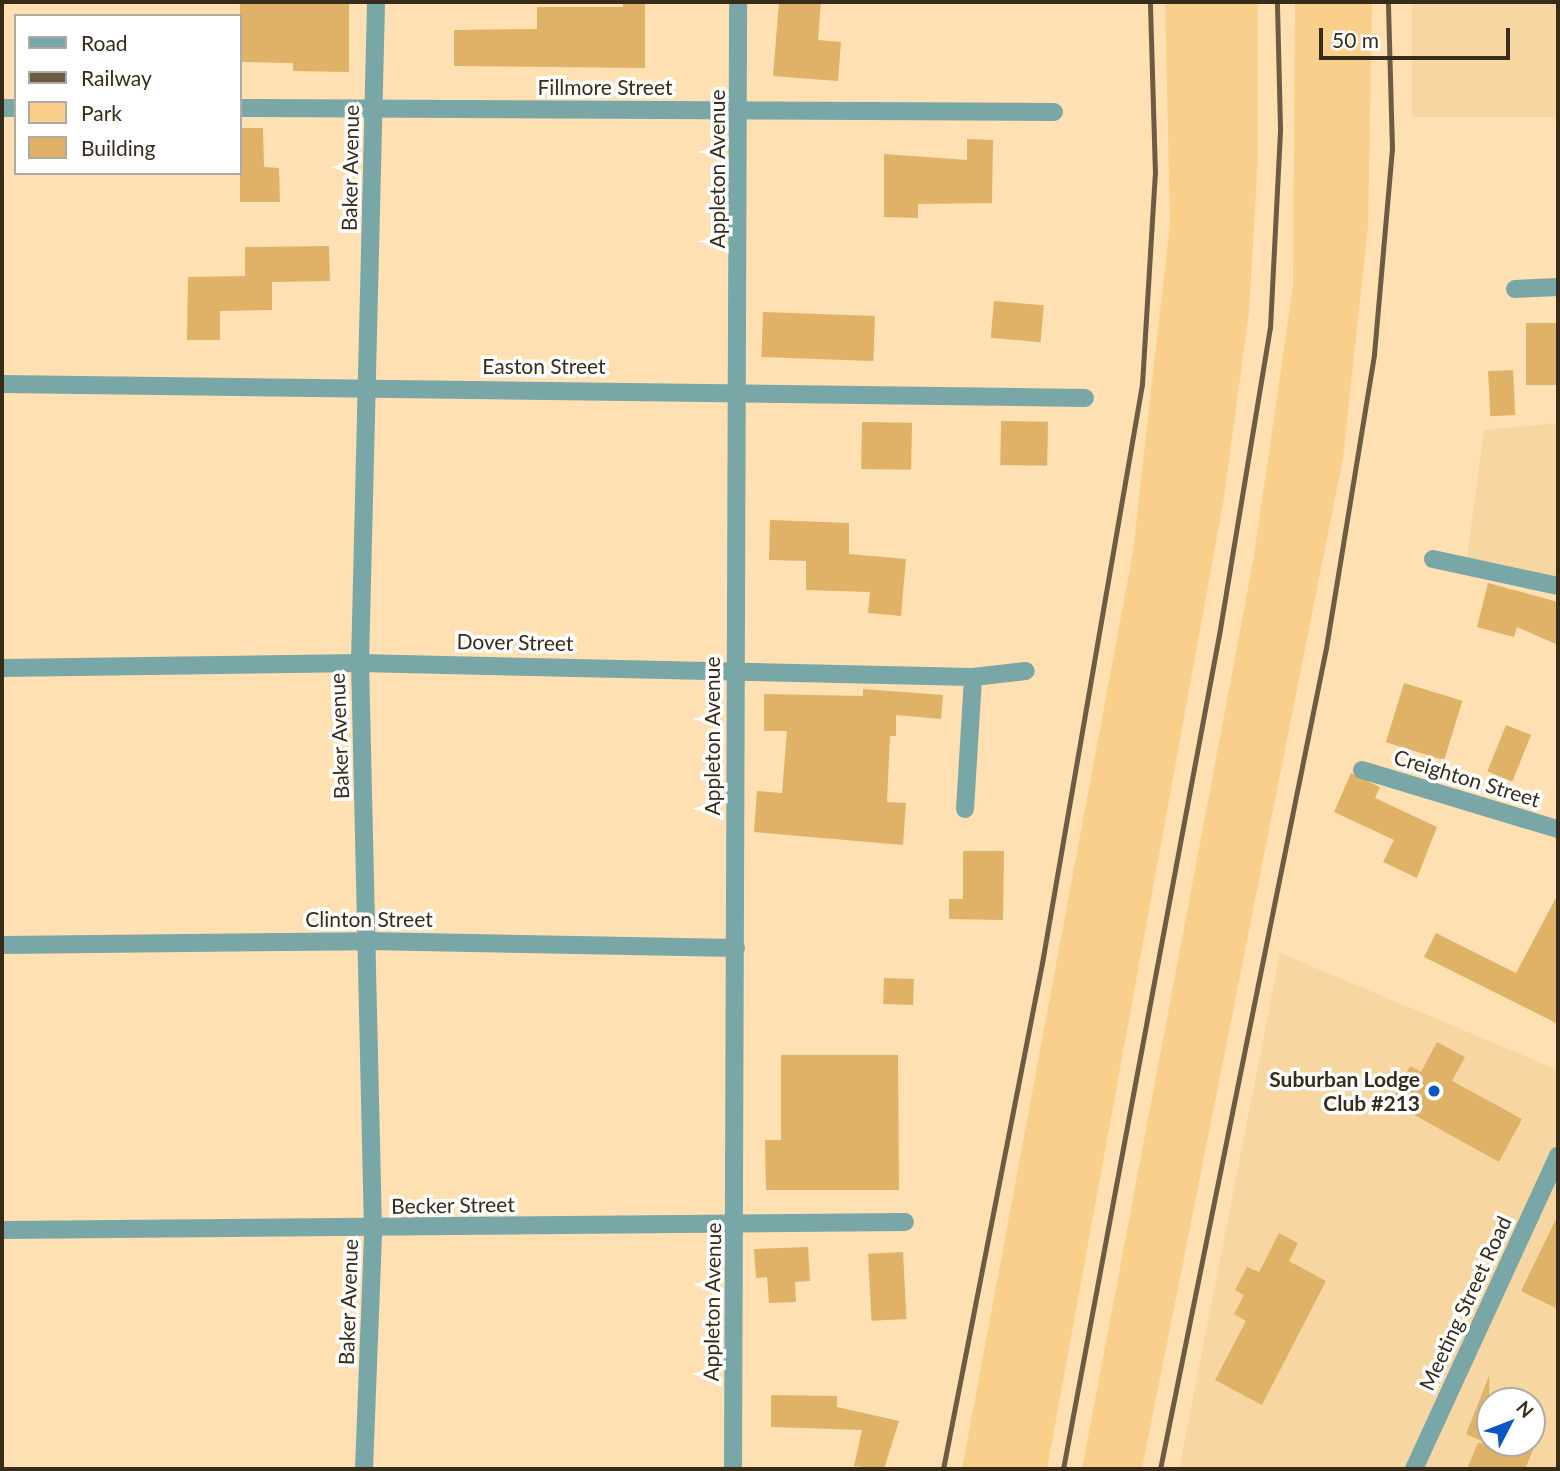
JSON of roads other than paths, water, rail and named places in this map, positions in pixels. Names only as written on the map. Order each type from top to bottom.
[{"type":"street","name":"Baker Avenue","points":[[364,1469],[373,1230],[360,663],[376,2]]},
{"type":"street","name":"Appleton Avenue","points":[[733,1469],[736,1221],[734,668],[741,390],[738,2]]},
{"type":"street","name":"Fillmore Street","points":[[242,108],[1054,112]]},
{"type":"street","points":[[1515,289],[1558,287]]},
{"type":"street","name":"Easton Street","points":[[2,384],[741,390],[1085,398]]},
{"type":"street","points":[[1433,559],[1558,586]]},
{"type":"street","name":"Dover Street","points":[[2,668],[360,663],[734,668],[973,677],[1026,671]]},
{"type":"street","points":[[965,809],[973,677]]},
{"type":"street","name":"Creighton Street","points":[[1362,770],[1558,829]]},
{"type":"street","name":"Clinton Street","points":[[2,946],[368,941],[736,948]]},
{"type":"street","name":"Meeting Street Road","points":[[1414,1469],[1558,1156]]},
{"type":"street","name":"Becker Street","points":[[2,1230],[373,1230],[736,1221],[905,1222]]},
{"type":"railway","points":[[943,1469],[1042,963],[1142,384],[1155,174],[1150,2]]},
{"type":"railway","points":[[1063,1469],[1219,635],[1270,328],[1280,128],[1277,2]]},
{"type":"railway","points":[[1160,1469],[1326,648],[1374,354],[1392,149],[1388,2]]},
{"type":"place","name":"Suburban Lodge Club #213","points":[[1434,1091]]}]
